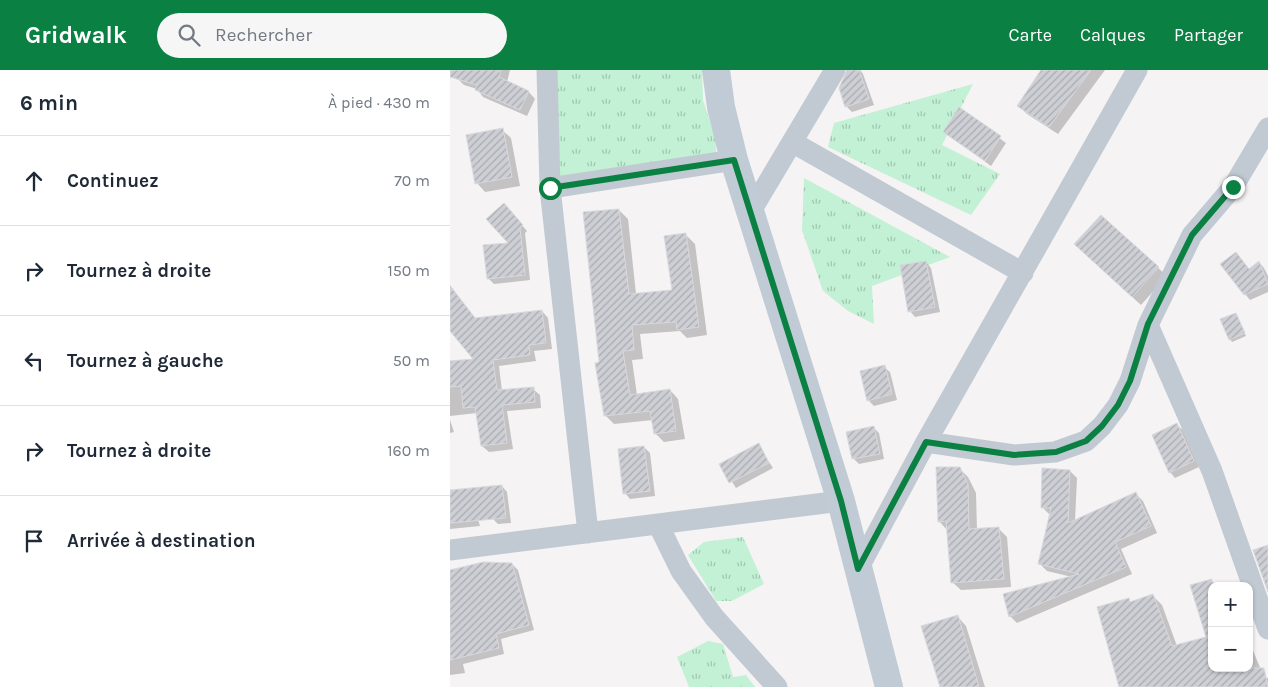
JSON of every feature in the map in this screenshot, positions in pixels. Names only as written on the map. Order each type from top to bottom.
[{"type":"street","points":[[547,70],[550,188],[588,533]]},
{"type":"street","points":[[716,70],[721,107],[734,160],[841,501],[889,687]]},
{"type":"street","points":[[751,211],[835,70]]},
{"type":"street","points":[[858,569],[926,442],[1137,70]]},
{"type":"street","points":[[926,442],[1014,455],[1056,452],[1086,441],[1102,426],[1118,405],[1130,381],[1148,324],[1192,235],[1233,187],[1268,128]]},
{"type":"street","points":[[792,142],[1023,273]]},
{"type":"street","points":[[550,188],[734,160]]},
{"type":"street","points":[[1148,324],[1212,471],[1268,629]]},
{"type":"street","points":[[450,550],[841,501]]},
{"type":"street","points":[[658,524],[681,570],[714,617],[777,687]]},
{"type":"green space","points":[[547,70],[702,70],[703,100],[715,137],[717,162],[550,188]]},
{"type":"green space","points":[[973,84],[942,145],[1000,174],[971,215],[828,147],[834,123]]},
{"type":"green space","points":[[804,178],[950,257],[872,286],[874,324],[848,311],[823,291],[802,230]]},
{"type":"green space","points":[[743,537],[764,584],[732,601],[716,601],[688,555],[704,542]]},
{"type":"green space","points":[[708,641],[723,644],[733,677],[746,675],[755,687],[689,687],[677,657]]},
{"type":"building","points":[[450,70],[501,70],[499,77],[529,91],[520,110],[475,90],[477,85],[450,77]]},
{"type":"building","points":[[847,70],[859,70],[869,99],[845,107],[839,88]]},
{"type":"building","points":[[1041,70],[1091,70],[1049,127],[1017,106]]},
{"type":"building","points":[[959,107],[1001,136],[985,161],[943,132]]},
{"type":"building","points":[[503,128],[512,177],[475,184],[466,135]]},
{"type":"building","points":[[504,203],[523,225],[520,228],[525,275],[487,279],[483,245],[508,243],[486,219]]},
{"type":"building","points":[[619,209],[629,294],[672,290],[664,236],[686,233],[699,327],[677,330],[676,322],[632,325],[634,350],[623,351],[630,395],[670,389],[676,431],[654,434],[650,411],[604,416],[595,363],[599,362],[583,212]]},
{"type":"building","points":[[1101,215],[1159,267],[1132,297],[1074,244]]},
{"type":"building","points":[[1236,252],[1249,269],[1259,261],[1268,284],[1244,295],[1220,264]]},
{"type":"building","points":[[926,261],[935,307],[908,312],[900,265]]},
{"type":"building","points":[[450,286],[475,318],[542,310],[546,343],[529,345],[530,355],[493,360],[497,390],[534,387],[535,402],[502,405],[507,443],[481,446],[475,407],[463,408],[461,386],[450,387],[450,361],[473,359],[450,331]]},
{"type":"building","points":[[1236,313],[1245,333],[1229,340],[1220,319]]},
{"type":"building","points":[[885,365],[892,394],[867,401],[860,371]]},
{"type":"building","points":[[1177,423],[1194,461],[1169,473],[1152,435]]},
{"type":"building","points":[[874,426],[880,454],[852,459],[846,432]]},
{"type":"building","points":[[759,443],[769,463],[729,483],[719,464]]},
{"type":"building","points":[[644,446],[650,491],[623,494],[618,449]]},
{"type":"building","points":[[936,467],[960,467],[968,484],[969,529],[999,527],[1004,579],[951,583],[946,521],[938,522]]},
{"type":"building","points":[[1042,468],[1070,470],[1068,523],[1136,492],[1151,526],[1115,542],[1126,567],[1009,617],[1003,594],[1079,574],[1038,564],[1051,508],[1041,508]]},
{"type":"building","points":[[502,485],[506,518],[450,523],[450,490]]},
{"type":"building","points":[[1268,545],[1268,592],[1253,550]]},
{"type":"building","points":[[483,562],[512,563],[529,625],[496,634],[499,648],[450,660],[450,570]]},
{"type":"building","points":[[1212,579],[1212,582],[1208,582],[1208,672],[1253,672],[1253,668],[1264,668],[1268,687],[1119,687],[1097,607],[1129,598],[1130,602],[1153,594],[1172,646],[1206,637],[1190,585]]},
{"type":"building","points":[[958,615],[979,687],[940,687],[921,626]]},
{"type":"route","points":[[550,188],[734,160],[841,501],[858,569],[926,442],[1014,455],[1056,452],[1086,441],[1102,426],[1118,405],[1130,381],[1148,324],[1192,235],[1233,187]]}]
